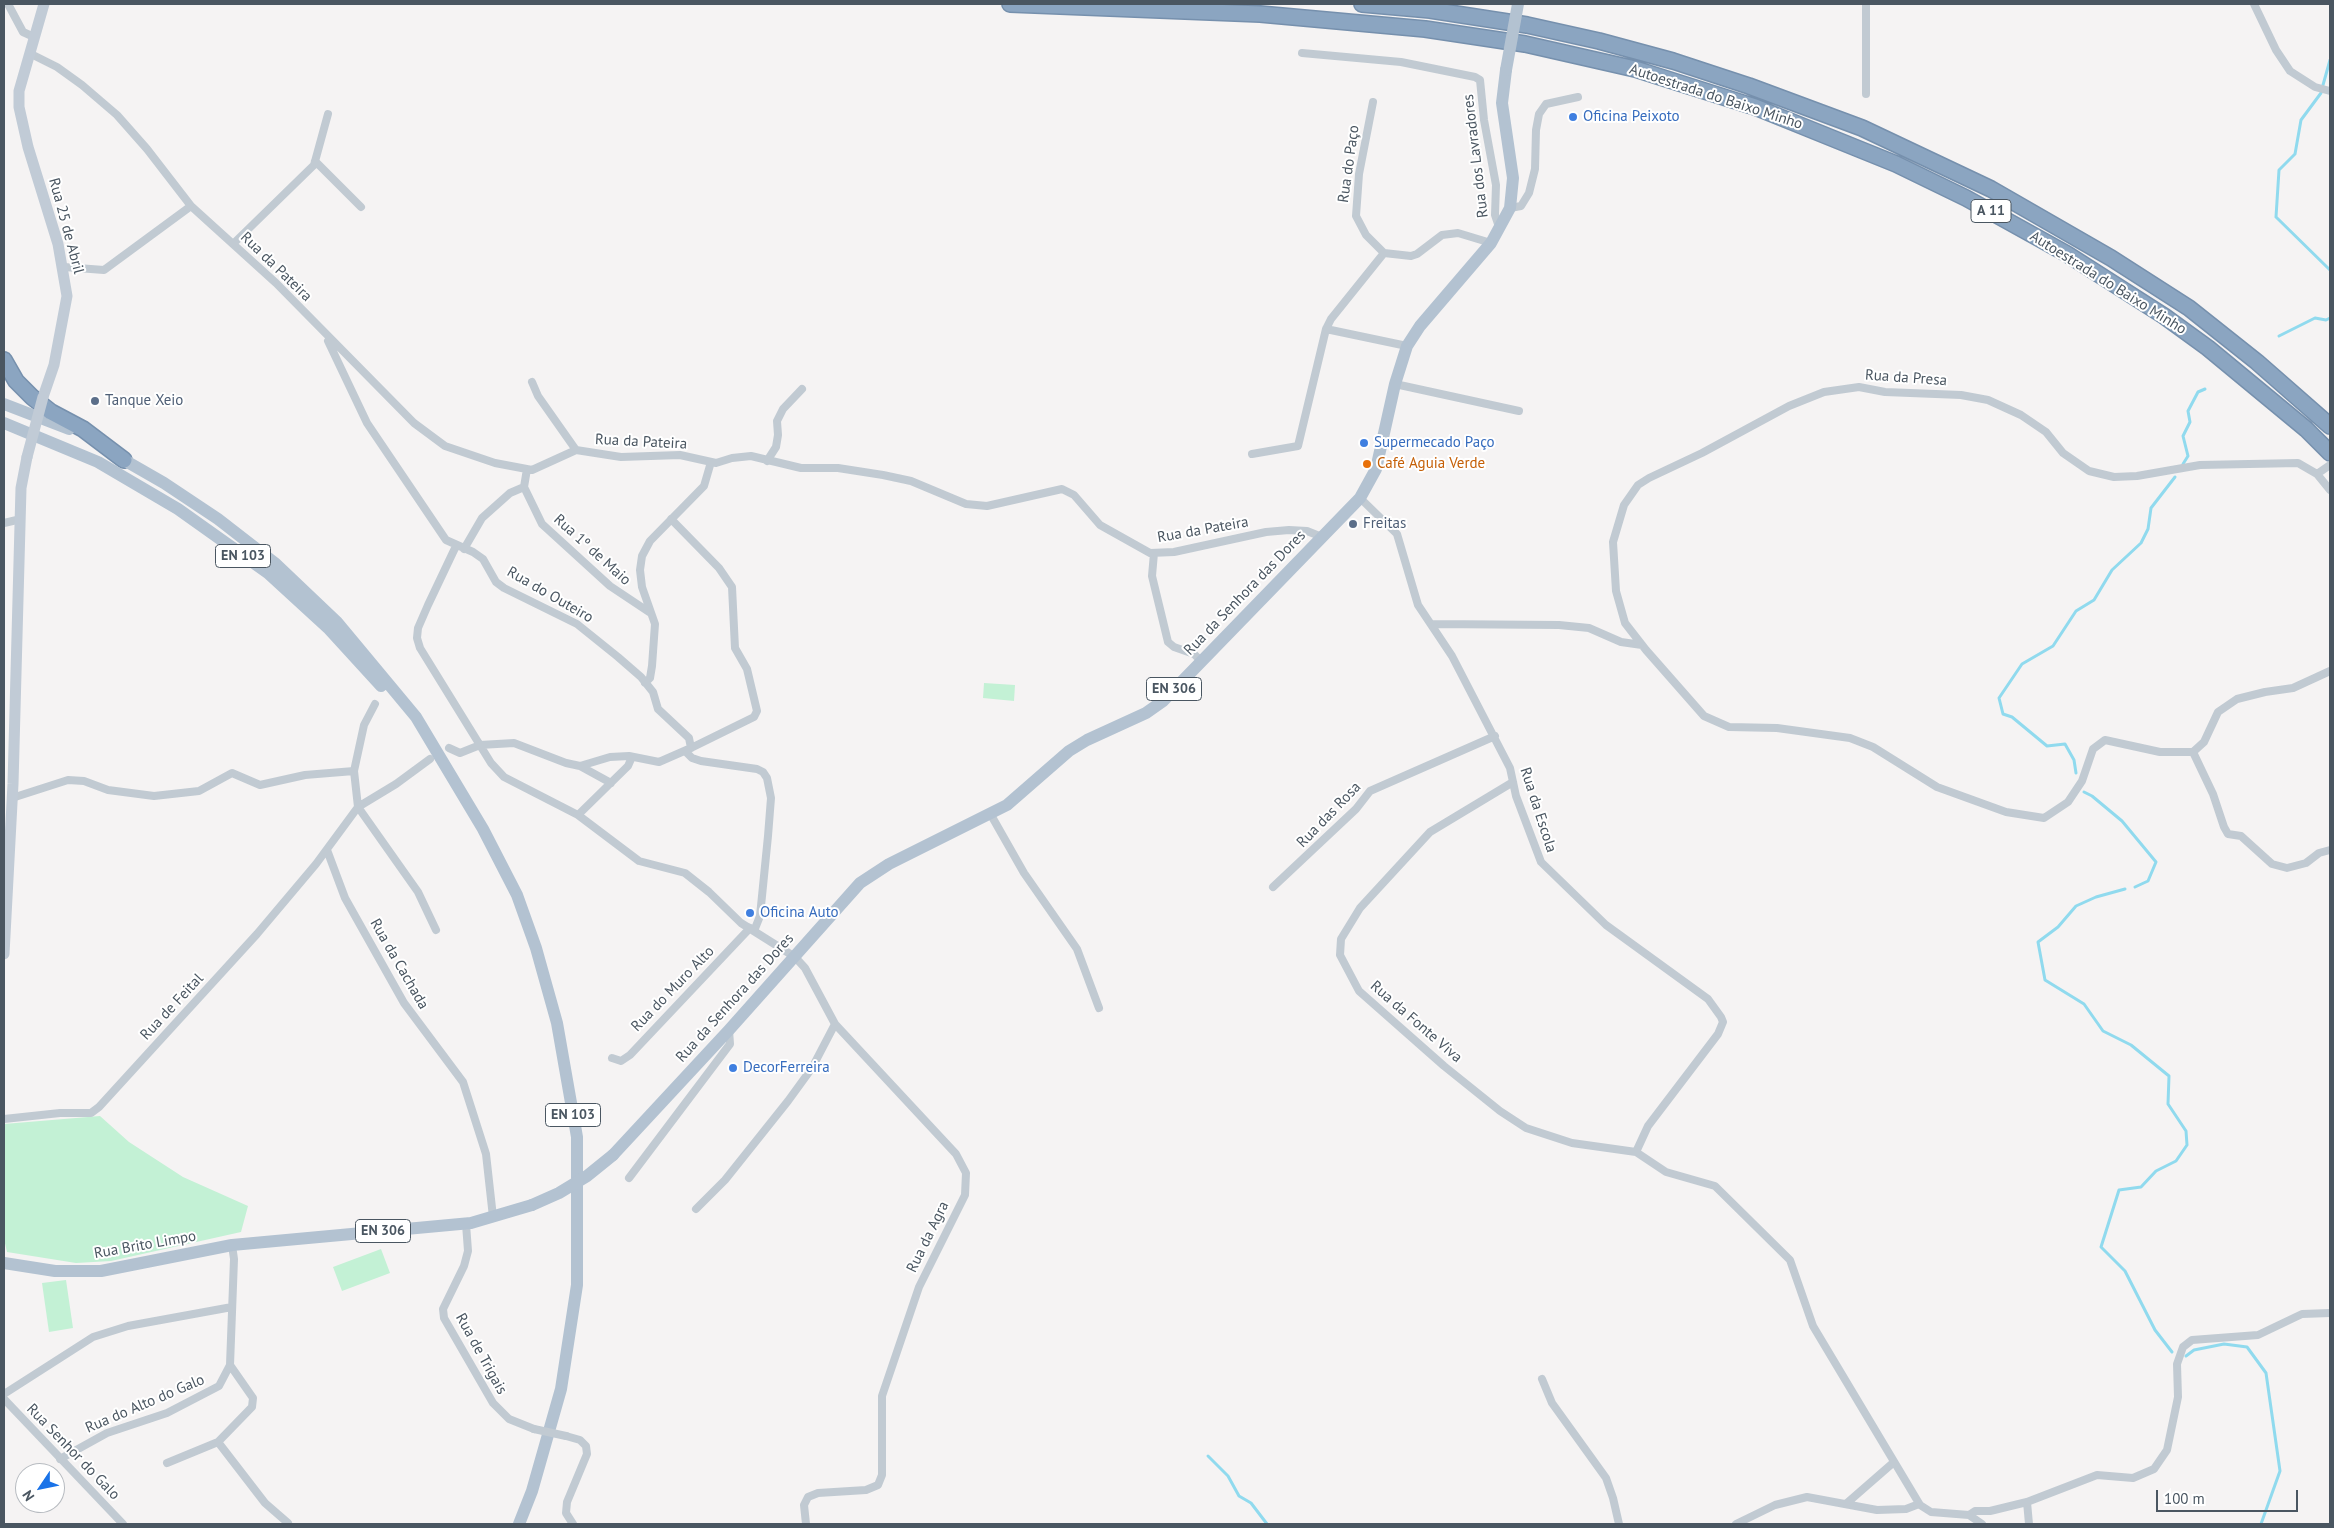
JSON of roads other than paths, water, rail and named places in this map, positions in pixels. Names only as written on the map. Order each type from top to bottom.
[{"type":"highway","name":"Autoestrada do Baixo Minho","points":[[1010,4],[1260,14],[1425,29],[1525,44],[1635,70],[1690,86],[1796,123],[1896,164],[2016,225],[2068,254],[2164,316],[2253,383],[2306,429],[2330,453]]},
{"type":"highway","name":"Autoestrada do Baixo Minho","points":[[1362,4],[1430,10],[1527,25],[1599,41],[1673,61],[1749,86],[1871,132],[1991,189],[2111,258],[2189,308],[2330,426]]},
{"type":"highway","points":[[4,360],[16,381],[32,397],[51,412],[83,429],[124,460]]},
{"type":"main road","name":"Rua 25 de Abril","points":[[4,954],[13,784],[21,488],[43,397],[54,365],[67,296],[64,267],[28,147],[19,107],[19,91],[44,4]]},
{"type":"main road","name":"Rua da Senhora das Dores","points":[[232,1245],[466,1224],[532,1205],[559,1193],[587,1176],[613,1154],[729,1030],[774,977],[860,883],[889,864],[991,815],[1020,797],[1069,751],[1087,740],[1146,713],[1163,701],[1360,498],[1376,469],[1395,384],[1407,346],[1420,326],[1491,243],[1500,229],[1510,208],[1513,178],[1502,103],[1518,4]]},
{"type":"main road","name":"EN 103","points":[[4,404],[60,424],[164,483],[218,519],[276,564],[338,622],[416,717],[483,829],[516,895],[536,948],[557,1023],[577,1137],[578,1285],[561,1389],[532,1491],[520,1524]]},
{"type":"main road","name":"EN 103","points":[[4,423],[98,462],[140,485],[178,509],[268,573],[328,628],[370,673],[411,720],[451,774]]},
{"type":"main road","name":"Rua Brito Limpo","points":[[4,1263],[55,1271],[101,1271],[232,1245]]},
{"type":"street","points":[[8,4],[23,32],[34,37]]},
{"type":"street","points":[[1866,4],[1866,94]]},
{"type":"street","points":[[2254,4],[2276,50],[2290,71],[2314,87],[2330,91]]},
{"type":"street","name":"Rua dos Lavradores","points":[[1302,53],[1401,62],[1475,77],[1480,80],[1484,125],[1496,185],[1495,215],[1500,229]]},
{"type":"street","name":"Rua da Pateira","points":[[30,54],[63,72],[117,115],[147,149],[191,206],[276,283],[414,423],[445,446],[495,463],[532,470],[576,450],[621,457],[680,455],[711,462],[751,456],[801,468],[838,468],[883,475],[911,481],[966,504],[987,506],[1062,489],[1074,495],[1100,525],[1150,553],[1191,549],[1266,532],[1307,531],[1322,537]]},
{"type":"street","points":[[1510,208],[1521,206],[1529,192],[1535,169],[1536,130],[1539,114],[1546,104],[1578,97]]},
{"type":"street","name":"Rua do Paço","points":[[1373,102],[1359,174],[1356,216],[1366,235],[1384,253]]},
{"type":"street","points":[[233,244],[297,182],[315,161],[328,114]]},
{"type":"street","points":[[315,161],[361,206]]},
{"type":"street","points":[[64,267],[104,270],[191,206]]},
{"type":"street","points":[[1252,454],[1298,446],[1326,329],[1331,319],[1384,253],[1411,256],[1417,254],[1442,235],[1458,233],[1491,243]]},
{"type":"street","points":[[1326,329],[1407,346]]},
{"type":"street","name":"Rua do Outeiro","points":[[325,334],[367,423],[435,527],[446,540],[483,559],[496,582],[504,588],[577,624],[645,682],[653,692],[658,709],[689,738],[688,750]]},
{"type":"street","points":[[532,382],[538,396],[576,450]]},
{"type":"street","points":[[1395,384],[1519,411]]},
{"type":"street","name":"Rua da Presa","points":[[2194,752],[2160,752],[2105,740],[2093,749],[2082,781],[2068,802],[2044,818],[2006,812],[1937,787],[1873,747],[1850,738],[1777,728],[1729,727],[1704,716],[1625,623],[1616,591],[1613,542],[1624,505],[1638,485],[1788,406],[1824,392],[1859,387],[1885,392],[1961,395],[1988,400],[2021,415],[2046,432],[2063,453],[2088,471],[2114,477],[2137,476],[2200,465],[2298,464],[2317,474],[2330,490]]},
{"type":"street","points":[[767,461],[776,447],[778,435],[777,421],[783,409],[802,389]]},
{"type":"street","points":[[645,682],[650,678],[655,624],[649,612],[642,587],[640,570],[642,556],[650,542],[704,486],[711,462]]},
{"type":"street","points":[[2317,474],[2330,465]]},
{"type":"street","points":[[527,469],[524,487],[510,493],[482,518],[460,547],[428,604],[418,628],[417,638],[420,648],[491,763],[504,777],[578,814],[639,861],[685,873],[709,892],[741,923],[794,956]]},
{"type":"street","name":"Rua 1º de Maio","points":[[524,487],[534,512],[549,532],[626,599],[649,612]]},
{"type":"street","name":"Rua da Escola","points":[[1360,498],[1397,534],[1418,604],[1452,656],[1510,768],[1529,835],[1541,862],[1606,925],[1708,999],[1718,1010],[1723,1022],[1718,1034],[1648,1126],[1636,1152]]},
{"type":"street","points":[[4,522],[21,519]]},
{"type":"street","points":[[580,766],[610,757],[632,757],[659,762],[688,750],[754,717],[757,711],[747,669],[734,648],[732,587],[720,568],[671,519]]},
{"type":"street","points":[[1154,553],[1152,576],[1168,642],[1174,647],[1194,654],[1201,662]]},
{"type":"street","points":[[1432,624],[1589,628],[1621,642],[1642,645]]},
{"type":"street","points":[[2330,671],[2294,688],[2265,692],[2237,699],[2218,712],[2204,742],[2194,752],[2228,834],[2241,836],[2272,864],[2287,868],[2306,863],[2319,853],[2330,850]]},
{"type":"street","points":[[375,704],[364,725],[354,771],[358,806],[418,892],[436,930]]},
{"type":"street","name":"Rua das Rosa","points":[[1273,888],[1350,816],[1370,791],[1495,736]]},
{"type":"street","points":[[449,748],[460,753],[480,745],[514,743],[566,763],[580,766],[612,782]]},
{"type":"street","points":[[688,750],[692,758],[757,769],[763,772],[767,778],[771,798],[768,836],[760,916],[752,930]]},
{"type":"street","points":[[578,814],[628,766],[632,757]]},
{"type":"street","points":[[327,850],[358,806],[396,784],[430,759]]},
{"type":"street","points":[[12,798],[68,780],[84,781],[108,790],[154,796],[199,791],[232,773],[260,785],[305,775],[354,771]]},
{"type":"street","points":[[4,776],[13,784]]},
{"type":"street","name":"Rua da Fonte Viva","points":[[1513,782],[1430,832],[1360,908],[1341,939],[1340,955],[1359,991],[1394,1024],[1500,1111],[1526,1128],[1572,1143],[1636,1152]]},
{"type":"street","points":[[991,815],[1024,873],[1077,949],[1099,1008]]},
{"type":"street","name":"Rua de Feital","points":[[4,1119],[60,1113],[91,1113],[99,1107],[257,934],[327,850]]},
{"type":"street","name":"Rua da Cachada","points":[[327,850],[345,898],[404,1002],[464,1082],[486,1154],[493,1217]]},
{"type":"street","name":"Rua do Muro Alto","points":[[612,1058],[621,1061],[630,1055],[752,930]]},
{"type":"street","name":"Rua da Agra","points":[[794,956],[805,968],[834,1024],[956,1154],[966,1173],[965,1195],[919,1287],[882,1396],[882,1476],[878,1485],[866,1490],[818,1493],[808,1497],[804,1505],[806,1524]]},
{"type":"street","points":[[696,1209],[726,1180],[788,1101],[812,1068],[834,1024]]},
{"type":"street","points":[[629,1178],[730,1044],[729,1030]]},
{"type":"street","points":[[1636,1152],[1666,1172],[1715,1186],[1790,1260],[1812,1326],[1919,1504],[1932,1512],[1969,1515],[1982,1524]]},
{"type":"street","name":"Rua de Trigais","points":[[466,1224],[468,1251],[464,1266],[443,1309],[444,1318],[497,1408],[509,1419],[534,1429],[580,1440],[586,1446],[587,1454],[567,1502],[566,1514],[573,1524]]},
{"type":"street","name":"Rua do Alto do Galo","points":[[60,1459],[107,1433],[167,1413],[212,1391],[223,1380],[230,1365],[234,1259],[232,1245]]},
{"type":"street","points":[[4,1394],[92,1337],[128,1326],[232,1307]]},
{"type":"street","points":[[1969,1515],[1975,1511],[1990,1511],[2027,1502],[2097,1474],[2133,1478],[2154,1469],[2167,1450],[2178,1397],[2177,1364],[2183,1347],[2192,1340],[2258,1334],[2302,1314],[2330,1312]]},
{"type":"street","points":[[167,1463],[218,1442],[252,1407],[253,1398],[230,1365]]},
{"type":"street","points":[[1542,1379],[1552,1403],[1606,1478],[1619,1524]]},
{"type":"street","name":"Rua Senhor do Galo","points":[[4,1399],[123,1524]]},
{"type":"street","points":[[218,1442],[266,1503],[288,1523]]},
{"type":"street","points":[[1847,1503],[1894,1462]]},
{"type":"street","points":[[1736,1524],[1775,1505],[1807,1497],[1877,1510],[1906,1509],[1919,1504]]},
{"type":"street","points":[[2027,1502],[2029,1524]]},
{"type":"waterway","points":[[2323,85],[2330,60]]},
{"type":"waterway","points":[[2321,93],[2301,120],[2295,154],[2279,170],[2276,217],[2330,270]]},
{"type":"waterway","points":[[2279,336],[2315,318],[2326,320],[2330,318]]},
{"type":"waterway","points":[[2183,464],[2188,456],[2183,436],[2190,422],[2188,411],[2198,392],[2205,389]]},
{"type":"waterway","points":[[2076,773],[2074,760],[2065,744],[2047,746],[2012,717],[2003,714],[1999,698],[2022,664],[2053,646],[2076,611],[2094,600],[2112,570],[2141,543],[2148,529],[2151,508],[2175,477]]},
{"type":"waterway","points":[[2084,792],[2092,796],[2122,821],[2156,862],[2148,881],[2135,887]]},
{"type":"waterway","points":[[2125,889],[2096,897],[2076,906],[2058,927],[2038,942],[2045,980],[2084,1004],[2103,1031],[2131,1045],[2169,1076],[2168,1104],[2186,1131],[2187,1145],[2176,1161],[2156,1171],[2141,1187],[2119,1190],[2101,1247],[2125,1271],[2155,1330],[2172,1352]]},
{"type":"waterway","points":[[2186,1356],[2194,1350],[2224,1344],[2247,1347],[2266,1373],[2280,1471],[2261,1524]]},
{"type":"waterway","points":[[1208,1456],[1228,1476],[1239,1496],[1251,1503],[1267,1524]]},
{"type":"place","name":"Oficina Peixoto","points":[[1573,117]]},
{"type":"place","name":"Tanque Xeio","points":[[95,401]]},
{"type":"place","name":"Supermecado Paço","points":[[1364,443]]},
{"type":"place","name":"Café Aguia Verde","points":[[1367,464]]},
{"type":"place","name":"Freitas","points":[[1353,524]]},
{"type":"place","name":"Oficina Auto","points":[[750,913]]},
{"type":"place","name":"DecorFerreira","points":[[733,1068]]}]
